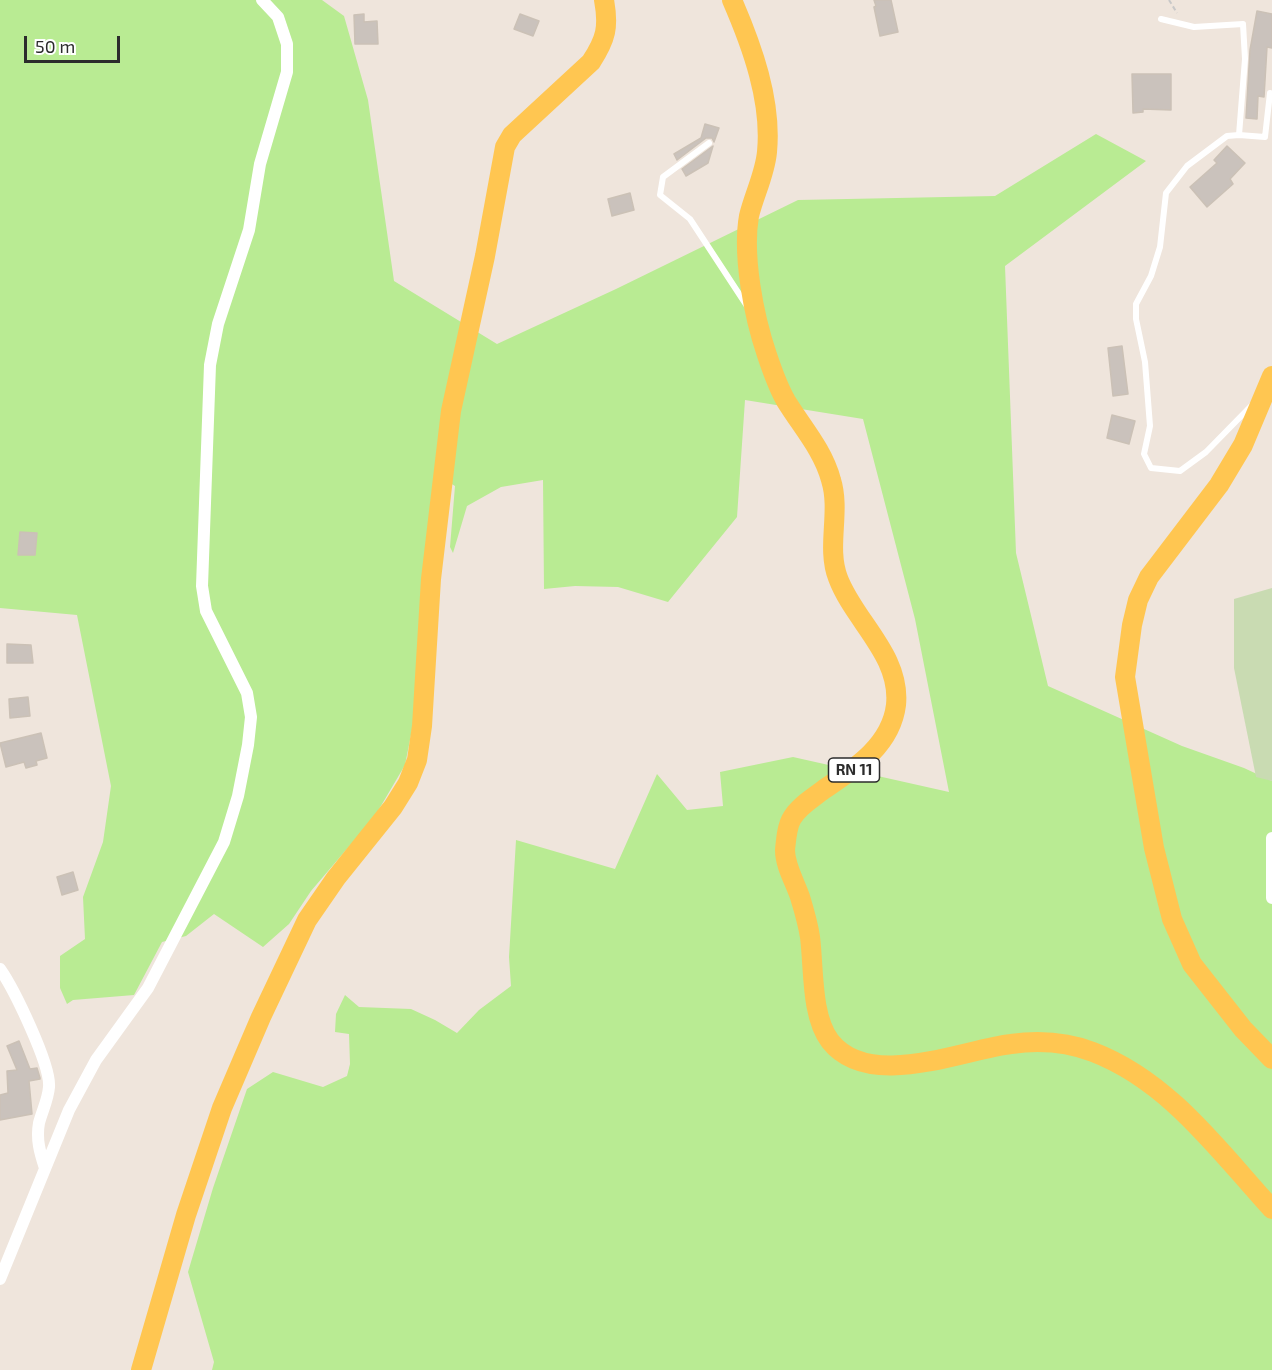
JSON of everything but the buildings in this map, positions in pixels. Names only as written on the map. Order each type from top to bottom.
[{"type":"main road","points":[[141,1370],[186,1215],[211,1140],[222,1108],[261,1017],[307,920],[336,878],[393,807],[408,783],[417,760],[422,726],[431,579],[451,411],[485,256],[505,147],[512,135],[591,62],[601,48],[607,31],[604,0]]},
{"type":"main road","name":"RN 11","points":[[732,0],[744,30],[765,101],[768,131],[767,156],[752,204],[748,233],[748,262],[759,328],[783,396],[818,449],[832,483],[835,508],[832,554],[842,589],[883,652],[895,688],[896,704],[892,721],[881,741],[850,773],[803,806],[791,818],[787,835],[785,855],[808,926],[816,1010],[822,1030],[834,1047],[850,1058],[865,1064],[902,1065],[953,1058],[976,1051],[1027,1042],[1048,1042],[1092,1051],[1129,1070],[1165,1095],[1212,1141],[1272,1209]]},
{"type":"main road","points":[[1269,383],[1243,445],[1219,486],[1149,577],[1136,608],[1125,677],[1154,848],[1172,919],[1192,964],[1243,1029],[1272,1059]]},
{"type":"street","points":[[0,1279],[69,1110],[96,1060],[148,988],[224,842],[248,745],[251,717],[248,693],[206,611],[202,586],[210,365],[218,324],[249,230],[260,164],[287,72],[288,44],[278,17],[262,0]]},
{"type":"street","points":[[1272,838],[1272,898]]},
{"type":"street","points":[[0,969],[17,995],[46,1069],[49,1084],[38,1136],[39,1149],[45,1168]]},
{"type":"lane","points":[[1161,19],[1194,27],[1243,24],[1245,59],[1239,135]]},
{"type":"lane","points":[[1269,383],[1206,452],[1180,471],[1151,468],[1143,454],[1150,426],[1145,362],[1136,319],[1136,304],[1151,276],[1160,247],[1166,193],[1187,166],[1227,136],[1265,137],[1270,93]]},
{"type":"lane","points":[[709,143],[663,177],[660,195],[690,219],[759,328]]},
{"type":"green space","points":[[0,0],[322,0],[344,16],[368,100],[394,281],[497,344],[798,200],[995,196],[1096,134],[1146,161],[1005,266],[1016,553],[1048,686],[1182,746],[1244,768],[1272,781],[1272,1370],[212,1370],[214,1362],[188,1272],[213,1188],[247,1089],[273,1072],[323,1087],[347,1076],[350,1064],[349,1034],[335,1032],[336,1014],[345,995],[359,1007],[411,1009],[457,1033],[479,1010],[511,986],[509,957],[516,840],[615,869],[657,774],[687,810],[723,806],[720,772],[793,757],[949,792],[915,619],[863,419],[745,400],[737,517],[668,602],[618,587],[575,586],[544,589],[543,480],[501,487],[467,506],[453,553],[450,547],[455,486],[435,474],[415,715],[405,765],[375,816],[311,891],[289,924],[263,947],[214,914],[186,936],[162,942],[134,995],[73,1000],[67,1004],[60,988],[60,956],[85,939],[83,897],[103,842],[111,786],[77,615],[0,608]]},
{"type":"green space","points":[[1272,588],[1272,781],[1256,777],[1234,668],[1234,599]]}]
